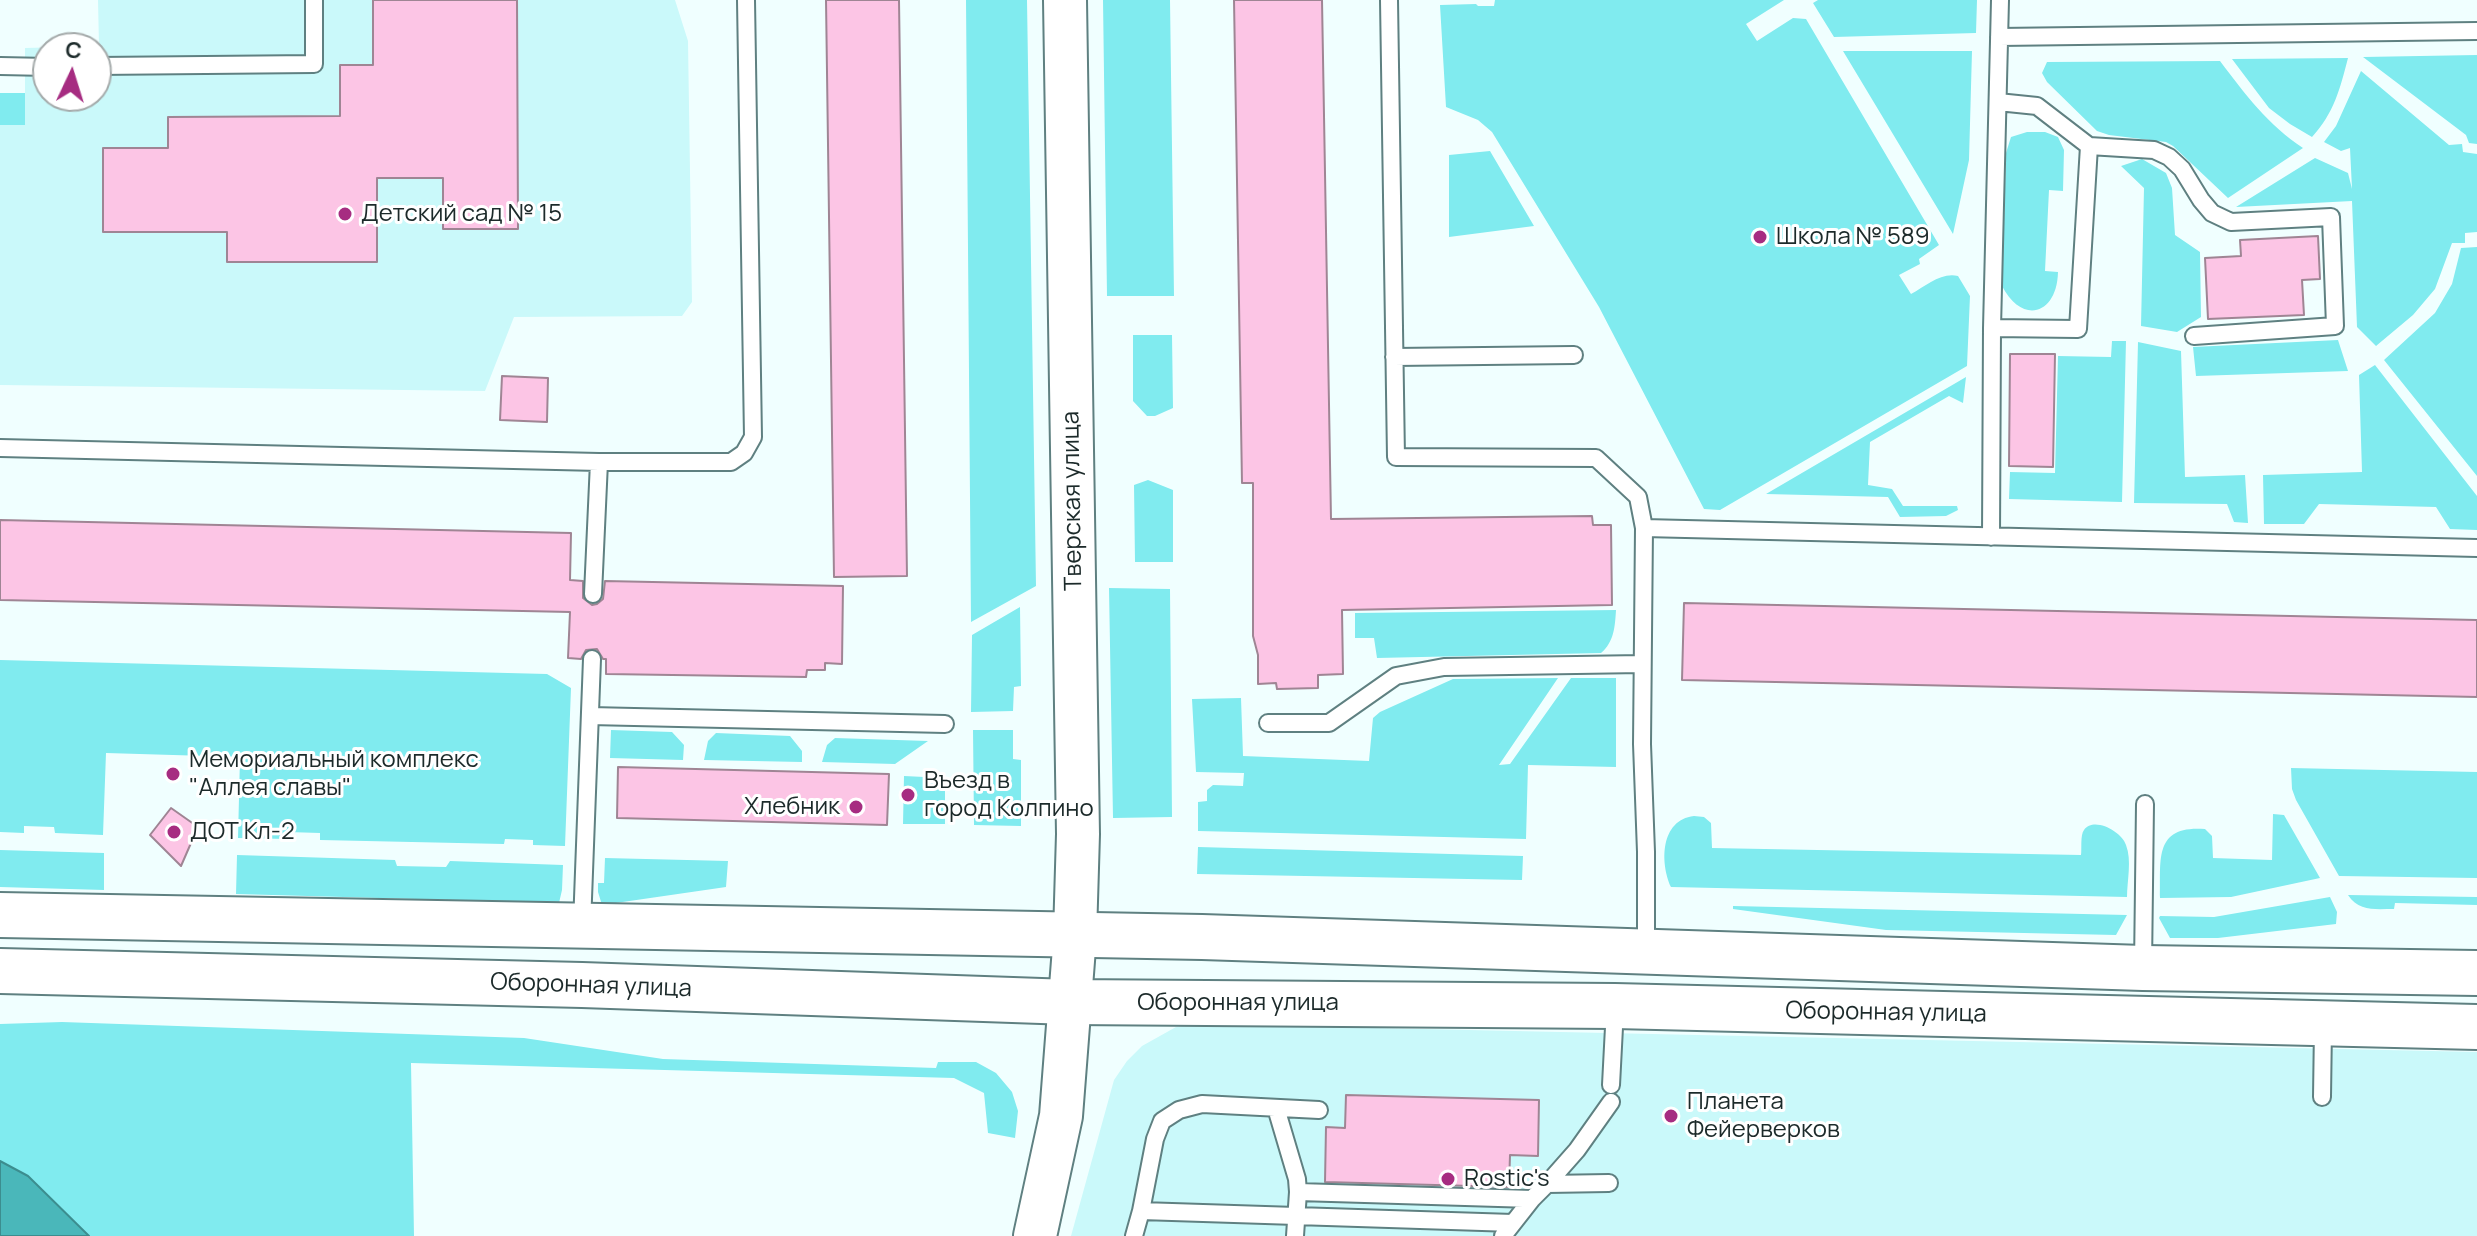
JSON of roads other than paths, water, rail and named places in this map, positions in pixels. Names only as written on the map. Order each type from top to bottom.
[{"type":"main road","name":"Тверская улица","points":[[1035,1236],[1061,1116],[1075,935],[1077,789],[1065,0]]},
{"type":"main road","points":[[0,915],[1075,935],[2143,968],[2477,973]]},
{"type":"main road","name":"Оборонная улица","points":[[0,971],[582,985],[1070,1002],[1615,1006],[2477,1027]]},
{"type":"lane","points":[[112,66],[314,64],[314,0]]},
{"type":"lane","points":[[0,448],[599,462],[731,462],[744,453],[753,437],[746,0]]},
{"type":"lane","points":[[1389,0],[1396,457],[1596,458],[1638,497],[1644,528],[1642,664],[1646,951]]},
{"type":"lane","points":[[1991,537],[1992,328],[2000,0]]},
{"type":"lane","points":[[1999,37],[2477,31]]},
{"type":"lane","points":[[0,66],[32,67]]},
{"type":"lane","points":[[1998,102],[2037,106],[2089,146],[2154,150],[2169,157],[2182,169],[2212,213],[2231,222],[2331,217],[2335,326],[2194,336]]},
{"type":"lane","points":[[1992,328],[2078,329],[2089,146]]},
{"type":"lane","points":[[1394,357],[1574,355]]},
{"type":"lane","points":[[593,594],[599,462]]},
{"type":"lane","points":[[1644,528],[2477,548]]},
{"type":"lane","points":[[581,927],[592,659]]},
{"type":"lane","points":[[1268,723],[1329,723],[1396,676],[1444,667],[1642,664]]},
{"type":"lane","points":[[590,716],[945,724]]},
{"type":"lane","points":[[2143,968],[2145,804]]},
{"type":"lane","points":[[1141,1211],[1508,1229],[1577,1150],[1611,1093],[1615,1006]]},
{"type":"lane","points":[[2322,1097],[2323,1023]]},
{"type":"lane","points":[[1134,1236],[1155,1139],[1162,1121],[1179,1110],[1202,1104],[1319,1110]]},
{"type":"lane","points":[[1276,1108],[1297,1179],[1295,1236]]},
{"type":"lane","points":[[1547,1184],[1609,1183]]},
{"type":"lane","points":[[1298,1192],[1532,1199]]},
{"type":"place","name":"Детский сад № 15","points":[[345,214]]},
{"type":"place","name":"Школа № 589","points":[[1760,237]]},
{"type":"place","name":"Мемориальный комплекс \"Аллея славы\"","points":[[173,774]]},
{"type":"place","name":"Въезд в город Колпино","points":[[908,795]]},
{"type":"place","name":"Хлебник","points":[[856,807]]},
{"type":"place","name":"ДОТ Кл-2","points":[[174,832]]},
{"type":"place","name":"Планета Фейерверков","points":[[1671,1116]]},
{"type":"place","name":"Rostic's","points":[[1448,1179]]}]
